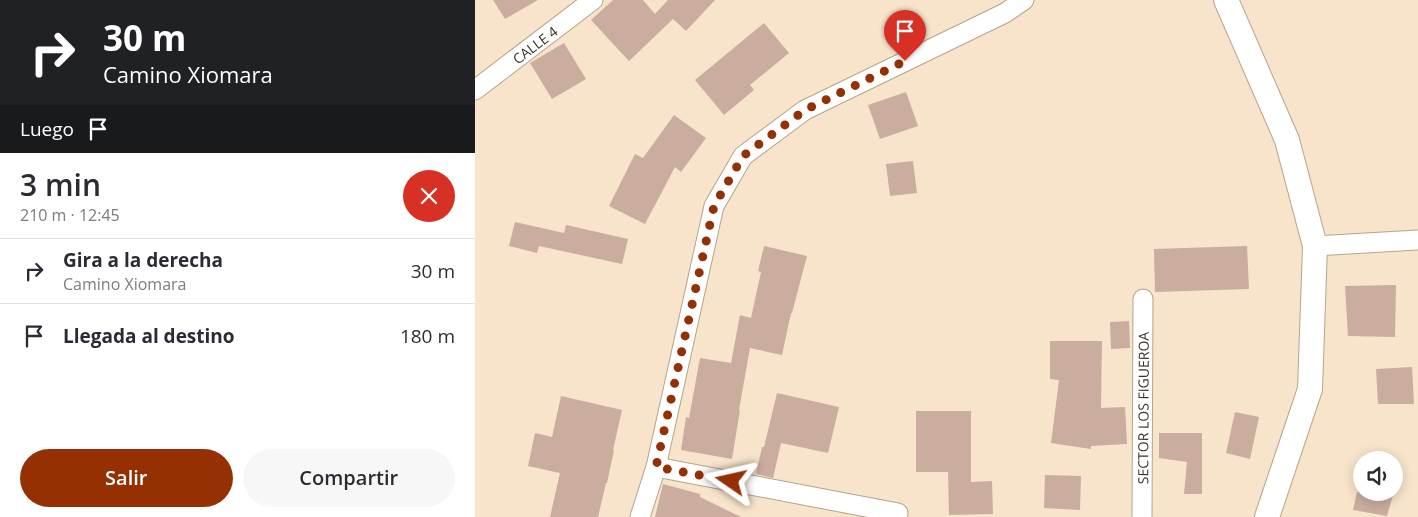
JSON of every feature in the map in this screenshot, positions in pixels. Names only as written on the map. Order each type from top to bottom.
[{"type":"street","name":"CALLE 4","points":[[475,90],[593,0]]},
{"type":"street","points":[[640,517],[656,467],[714,206],[743,156],[805,110],[1005,13],[1024,0]]},
{"type":"street","points":[[1226,0],[1287,140],[1315,246],[1310,389],[1267,517]]},
{"type":"street","points":[[1315,246],[1418,240]]},
{"type":"street","name":"SECTOR LOS FIGUEROA","points":[[1143,299],[1143,517]]},
{"type":"street","points":[[656,467],[898,513]]},
{"type":"building","points":[[493,0],[538,0],[505,19]]},
{"type":"building","points":[[613,0],[643,0],[655,14],[668,0],[715,0],[686,31],[673,19],[629,61],[591,20]]},
{"type":"building","points":[[764,23],[789,53],[750,85],[754,90],[724,115],[695,80]]},
{"type":"building","points":[[564,43],[586,79],[552,99],[530,63]]},
{"type":"building","points":[[906,92],[918,126],[880,139],[868,105]]},
{"type":"building","points":[[674,115],[706,138],[681,172],[675,167],[645,224],[609,206],[635,154],[643,158]]},
{"type":"building","points":[[913,161],[917,193],[890,196],[886,164]]},
{"type":"building","points":[[515,222],[564,233],[566,225],[628,239],[622,264],[539,246],[537,253],[509,246]]},
{"type":"building","points":[[764,246],[807,256],[791,313],[782,355],[750,348],[732,459],[681,450],[686,417],[689,418],[700,358],[731,363],[740,315],[751,318],[761,272],[758,271]]},
{"type":"building","points":[[1247,246],[1249,289],[1155,292],[1154,249]]},
{"type":"building","points":[[1396,285],[1395,337],[1348,336],[1345,286]]},
{"type":"building","points":[[1129,321],[1130,348],[1111,349],[1110,322]]},
{"type":"building","points":[[1050,341],[1102,341],[1101,408],[1125,407],[1127,444],[1091,446],[1091,449],[1051,443],[1059,380],[1050,379]]},
{"type":"building","points":[[1412,367],[1414,404],[1378,404],[1376,369]]},
{"type":"building","points":[[777,393],[839,407],[828,453],[781,443],[773,478],[756,474]]},
{"type":"building","points":[[561,396],[622,410],[598,517],[550,517],[560,473],[528,466],[535,433],[552,437]]},
{"type":"building","points":[[916,411],[971,411],[971,482],[992,481],[993,514],[949,515],[948,472],[916,472]]},
{"type":"building","points":[[1235,412],[1259,417],[1250,459],[1226,453]]},
{"type":"building","points":[[1159,433],[1202,433],[1202,494],[1184,494],[1187,462],[1159,458]]},
{"type":"building","points":[[1045,475],[1081,476],[1080,510],[1044,508]]},
{"type":"building","points":[[663,484],[700,494],[700,497],[741,517],[655,517]]},
{"type":"building","points":[[1355,501],[1391,501],[1387,516],[1353,510]]},
{"type":"route","points":[[731,481],[656,467],[714,206],[743,156],[805,110],[905,61]]}]
